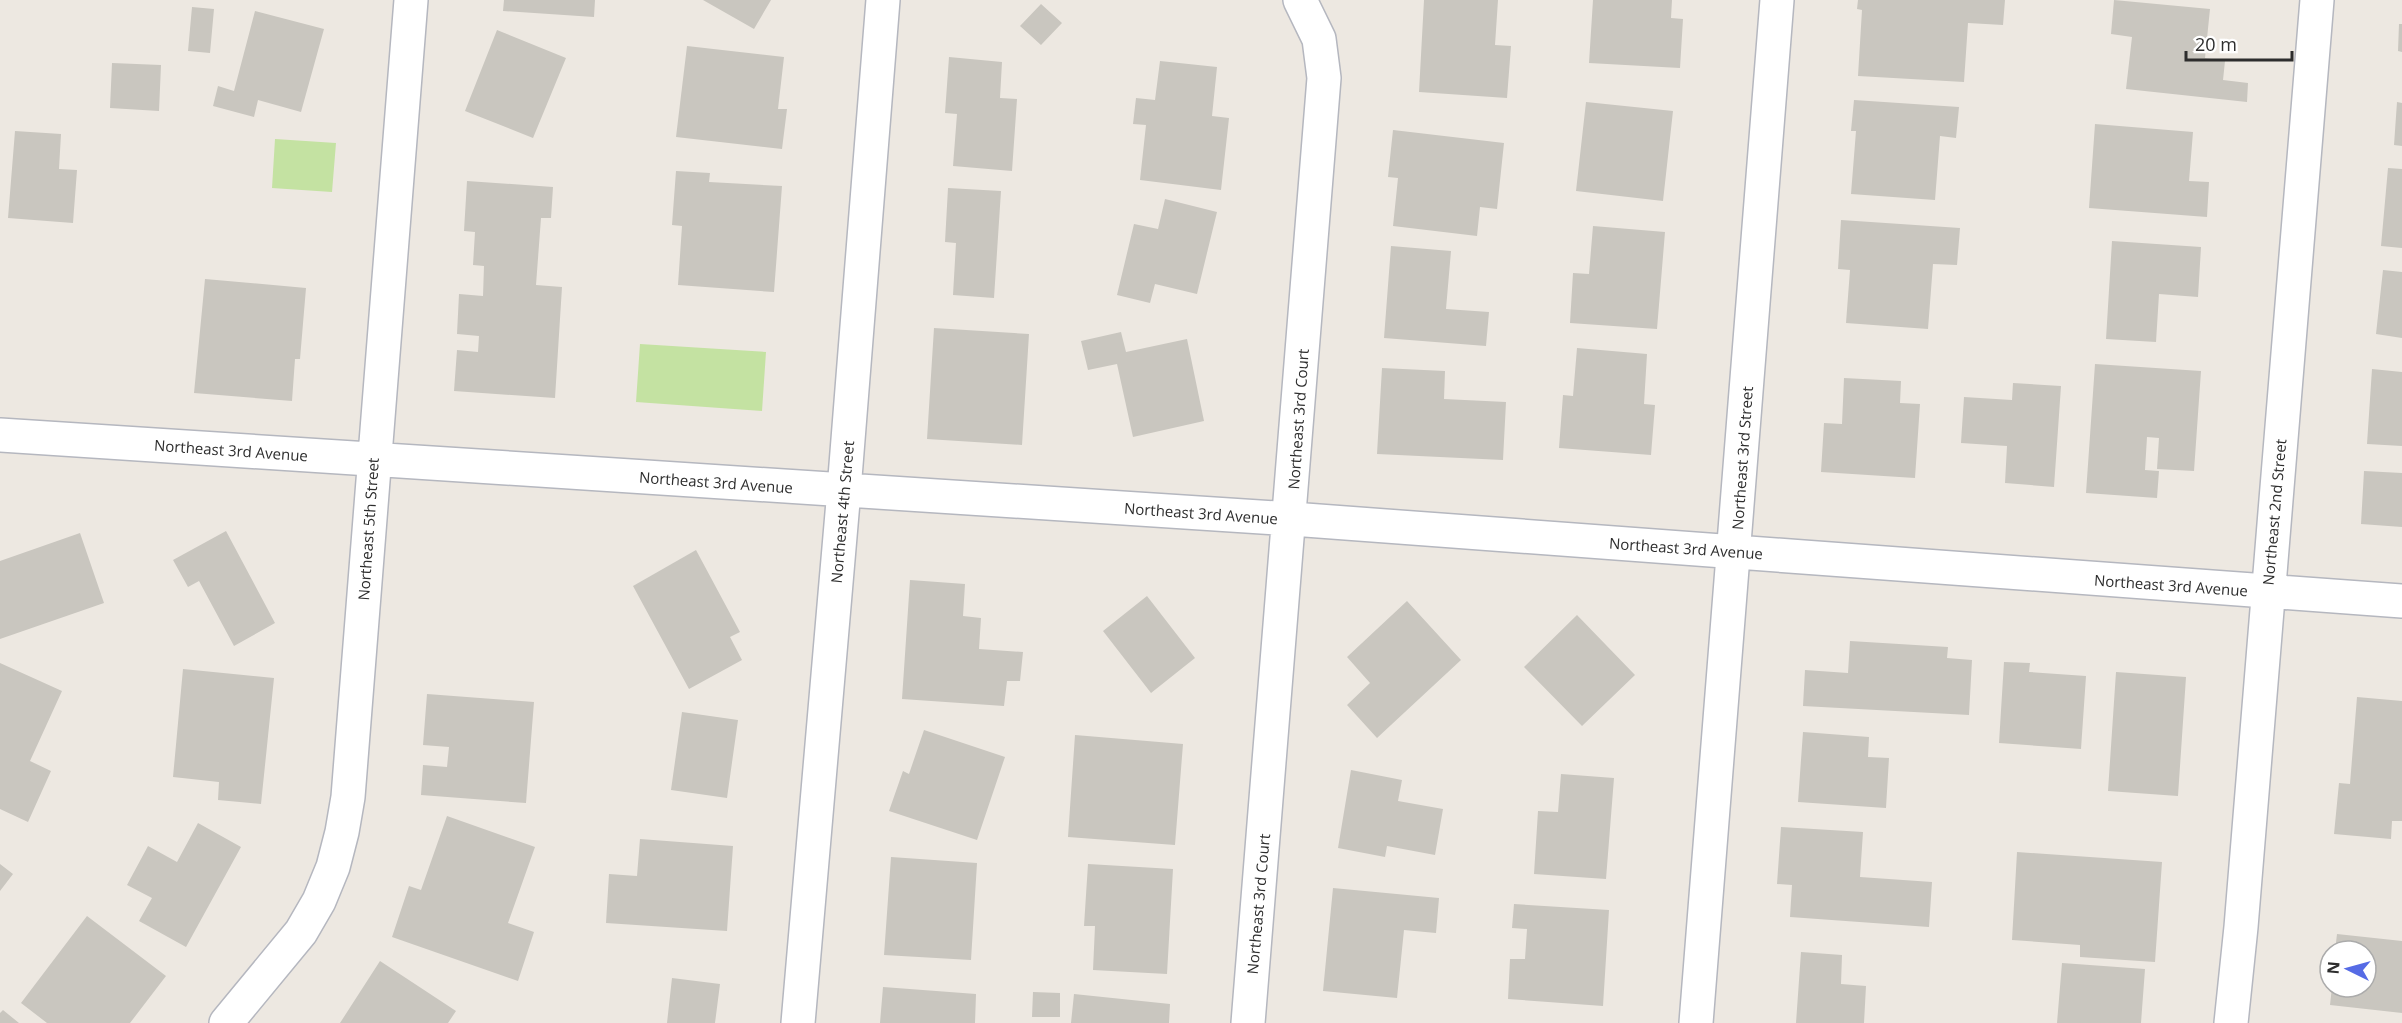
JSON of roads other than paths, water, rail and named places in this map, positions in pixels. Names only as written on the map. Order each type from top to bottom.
[{"type":"street","name":"Northeast 5th Street","points":[[226,1023],[301,932],[319,901],[333,867],[342,832],[348,797],[411,0]]},
{"type":"street","name":"Northeast 4th Street","points":[[798,1023],[883,0]]},
{"type":"street","name":"Northeast 3rd Court","points":[[1248,1023],[1324,78],[1319,39],[1300,0]]},
{"type":"street","name":"Northeast 3rd Street","points":[[1696,1023],[1778,0]]},
{"type":"street","name":"Northeast 2nd Street","points":[[2231,1023],[2241,927],[2317,0]]},
{"type":"street","name":"Northeast 3rd Avenue","points":[[0,435],[1290,519],[2402,601]]}]
